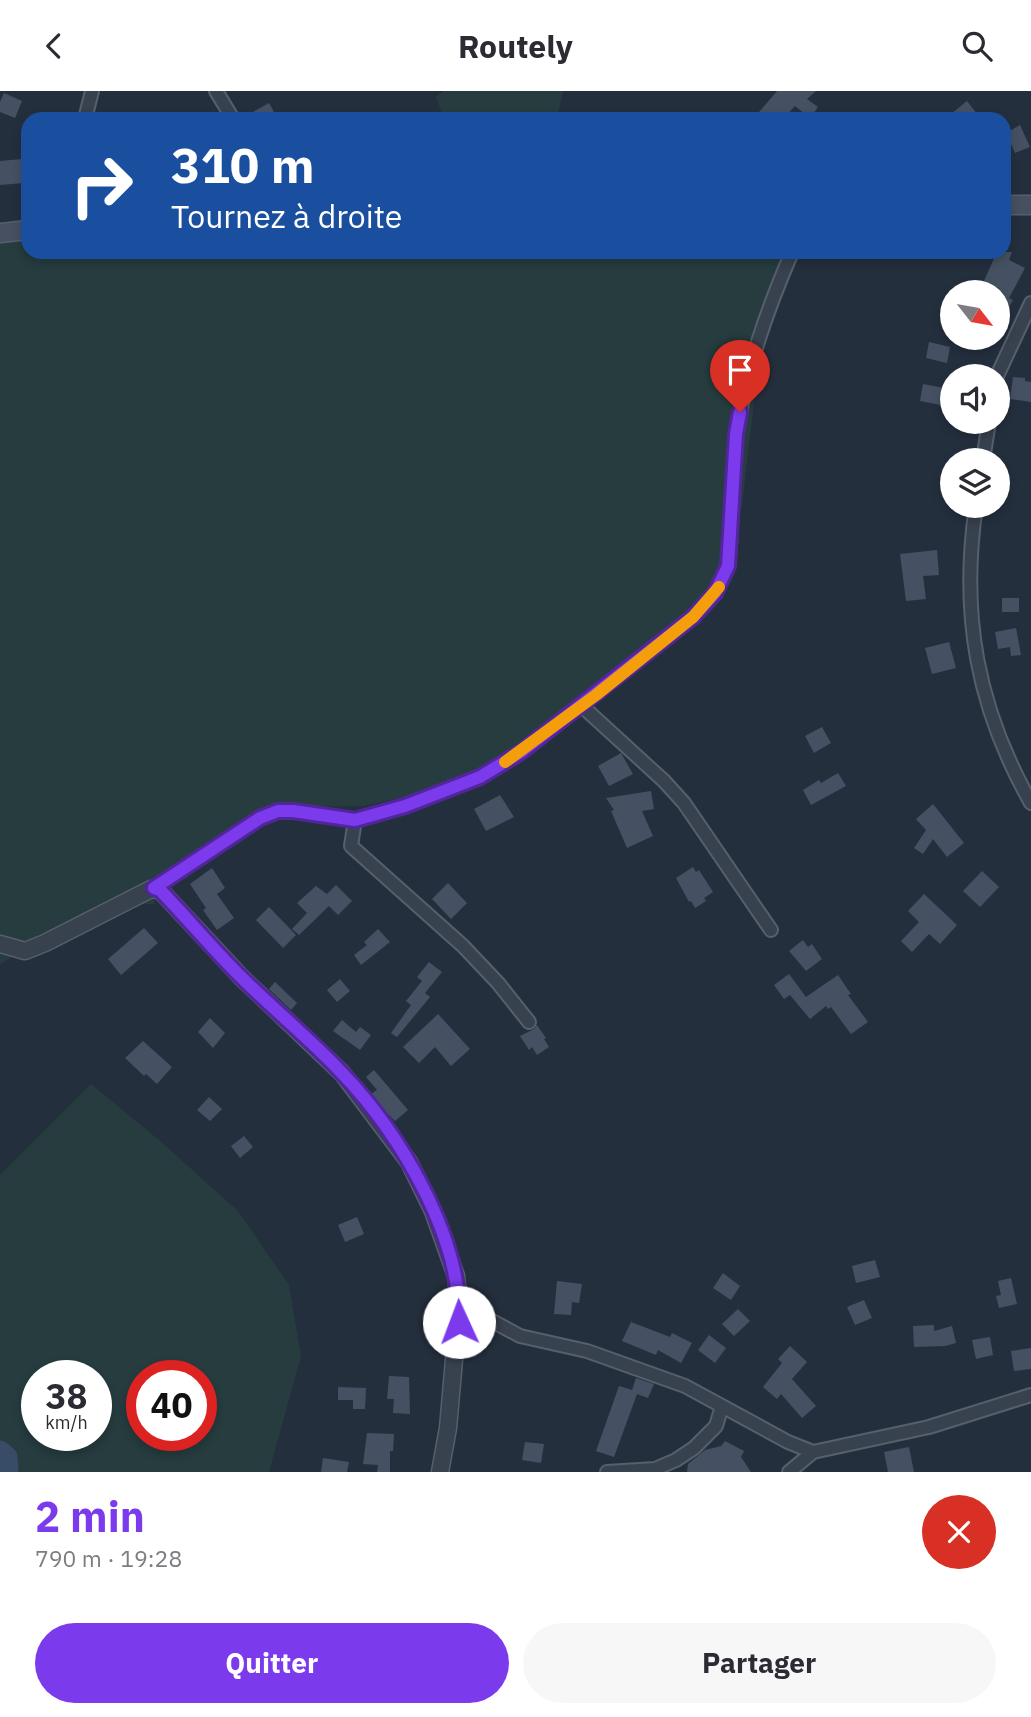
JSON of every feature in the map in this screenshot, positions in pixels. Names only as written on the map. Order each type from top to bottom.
[{"type":"main road","points":[[1011,205],[1031,205]]},
{"type":"main road","points":[[0,233],[21,231]]},
{"type":"street","points":[[87,112],[92,91]]},
{"type":"street","points":[[216,91],[229,112]]},
{"type":"street","points":[[0,944],[25,951],[35,947],[154,888],[260,818],[278,811],[315,813],[355,820],[405,806],[480,777],[521,752],[693,617],[724,579],[730,553],[736,434],[744,391],[772,301],[789,259]]},
{"type":"street","points":[[1003,364],[1031,303]]},
{"type":"street","points":[[975,518],[970,557],[976,661],[995,731],[1031,803]]},
{"type":"street","points":[[582,706],[664,781],[684,803],[771,930]]},
{"type":"street","points":[[355,820],[351,846],[463,946],[498,983],[529,1022]]},
{"type":"street","points":[[154,888],[160,890],[241,977],[342,1073],[409,1162],[433,1210],[449,1250],[459,1303],[451,1404],[440,1472]]},
{"type":"street","points":[[459,1303],[520,1336],[587,1351],[685,1386],[801,1449],[813,1452],[929,1427],[1031,1395]]},
{"type":"street","points":[[607,1472],[655,1469],[676,1460],[694,1448],[716,1426],[722,1406]]},
{"type":"street","points":[[789,1472],[813,1452]]},
{"type":"green space","points":[[444,91],[563,91],[558,112],[441,112],[436,97]]},
{"type":"green space","points":[[21,224],[21,259],[798,259],[775,305],[757,377],[742,505],[728,558],[694,615],[556,720],[518,747],[481,767],[410,796],[363,806],[292,807],[264,821],[157,892],[154,904],[142,904],[16,953],[0,965],[0,227]]},
{"type":"green space","points":[[91,1084],[238,1211],[289,1285],[301,1356],[269,1472],[0,1472],[0,1175]]},
{"type":"building","points":[[777,91],[816,91],[807,99],[818,107],[814,112],[802,112],[795,106],[789,112],[759,112]]},
{"type":"building","points":[[4,93],[22,101],[15,118],[0,112]]},
{"type":"building","points":[[967,101],[976,112],[954,112]]},
{"type":"building","points":[[269,103],[274,112],[253,112]]},
{"type":"building","points":[[1020,125],[1030,147],[1015,153],[1011,144],[1011,130]]},
{"type":"building","points":[[21,159],[21,183],[0,185],[0,161]]},
{"type":"building","points":[[994,259],[1009,259],[1025,268],[1010,296],[1010,280],[984,280]]},
{"type":"building","points":[[929,342],[940,345],[940,350],[949,350],[947,363],[926,358]]},
{"type":"building","points":[[1013,377],[1025,378],[1025,381],[1031,382],[1031,402],[1010,399]]},
{"type":"building","points":[[923,384],[940,387],[940,405],[920,401]]},
{"type":"building","points":[[937,550],[939,575],[923,576],[926,599],[906,601],[900,554]]},
{"type":"building","points":[[1002,598],[1019,598],[1019,612],[1002,612]]},
{"type":"building","points":[[1016,628],[1021,655],[1011,656],[1010,647],[998,649],[995,632]]},
{"type":"building","points":[[949,642],[956,668],[932,674],[925,648]]},
{"type":"building","points":[[822,727],[831,743],[814,753],[805,736]]},
{"type":"building","points":[[621,753],[633,774],[609,786],[598,766]]},
{"type":"building","points":[[838,773],[846,786],[811,805],[803,790]]},
{"type":"building","points":[[651,791],[654,809],[642,811],[653,836],[627,848],[611,811],[614,810],[606,798]]},
{"type":"building","points":[[500,795],[514,817],[486,831],[474,809]]},
{"type":"building","points":[[933,804],[964,843],[947,857],[933,839],[923,854],[914,848],[926,830],[916,819]]},
{"type":"building","points":[[693,867],[696,872],[699,870],[713,892],[695,908],[676,878]]},
{"type":"building","points":[[212,868],[225,888],[217,894],[234,918],[217,930],[190,884]]},
{"type":"building","points":[[982,871],[999,887],[980,907],[963,891]]},
{"type":"building","points":[[448,883],[467,903],[451,919],[432,899]]},
{"type":"building","points":[[336,885],[352,901],[338,915],[329,906],[299,935],[292,929],[307,913],[297,903],[316,886],[327,894]]},
{"type":"building","points":[[924,894],[957,925],[940,944],[929,934],[912,952],[901,941],[919,922],[908,911]]},
{"type":"building","points":[[269,907],[296,935],[283,948],[256,920]]},
{"type":"building","points":[[144,928],[158,943],[121,975],[108,959]]},
{"type":"building","points":[[378,929],[390,942],[361,965],[354,955],[367,945],[364,942]]},
{"type":"building","points":[[803,940],[808,947],[812,944],[822,959],[806,971],[789,951]]},
{"type":"building","points":[[429,962],[442,972],[425,993],[430,997],[397,1037],[391,1033],[411,1005],[406,1001],[422,981],[417,977]]},
{"type":"building","points":[[789,974],[806,997],[838,975],[851,994],[848,995],[868,1022],[851,1034],[831,1007],[828,1009],[826,1006],[810,1019],[790,995],[784,999],[774,985]]},
{"type":"building","points":[[340,979],[350,991],[337,1002],[327,990]]},
{"type":"building","points":[[275,982],[297,1003],[291,1010],[269,989]]},
{"type":"building","points":[[438,1014],[470,1049],[451,1066],[435,1047],[419,1063],[403,1047]]},
{"type":"building","points":[[210,1018],[225,1033],[213,1048],[198,1032]]},
{"type":"building","points":[[342,1020],[356,1032],[360,1027],[371,1035],[360,1050],[333,1031]]},
{"type":"building","points":[[537,1025],[549,1047],[537,1055],[532,1047],[529,1050],[520,1036]]},
{"type":"building","points":[[143,1041],[172,1067],[157,1084],[125,1058]]},
{"type":"building","points":[[374,1070],[408,1110],[395,1121],[371,1094],[377,1090],[366,1077]]},
{"type":"building","points":[[209,1097],[222,1109],[210,1121],[197,1110]]},
{"type":"building","points":[[244,1136],[253,1147],[240,1158],[231,1146]]},
{"type":"building","points":[[357,1217],[364,1234],[345,1242],[338,1225]]},
{"type":"building","points":[[875,1260],[880,1277],[856,1283],[852,1266]]},
{"type":"building","points":[[723,1273],[740,1286],[731,1300],[713,1288]]},
{"type":"building","points":[[1011,1278],[1017,1304],[999,1308],[996,1296],[1001,1295],[998,1281]]},
{"type":"building","points":[[557,1281],[582,1284],[579,1303],[572,1302],[571,1315],[554,1314]]},
{"type":"building","points":[[864,1300],[872,1318],[855,1325],[847,1307]]},
{"type":"building","points":[[738,1309],[750,1321],[734,1336],[722,1324]]},
{"type":"building","points":[[631,1322],[670,1337],[672,1333],[692,1343],[681,1363],[658,1350],[656,1355],[622,1341]]},
{"type":"building","points":[[934,1325],[934,1331],[952,1326],[956,1343],[914,1347],[913,1326]]},
{"type":"building","points":[[709,1335],[726,1348],[715,1363],[698,1350]]},
{"type":"building","points":[[990,1337],[993,1355],[976,1359],[972,1340]]},
{"type":"building","points":[[790,1346],[807,1362],[792,1379],[816,1406],[802,1418],[781,1394],[777,1399],[763,1387],[782,1363],[778,1359]]},
{"type":"building","points":[[1031,1348],[1031,1369],[1014,1371],[1011,1351]]},
{"type":"building","points":[[389,1376],[409,1377],[410,1414],[393,1413],[394,1399],[387,1399]]},
{"type":"building","points":[[636,1378],[654,1384],[648,1398],[637,1394],[614,1457],[596,1451],[619,1386],[632,1390]]},
{"type":"building","points":[[338,1387],[366,1388],[365,1409],[353,1409],[353,1400],[338,1400]]},
{"type":"building","points":[[367,1433],[394,1434],[393,1451],[390,1451],[390,1472],[377,1472],[378,1465],[363,1464]]},
{"type":"building","points":[[725,1441],[744,1451],[741,1457],[751,1472],[687,1472],[688,1464],[705,1450],[721,1446]]},
{"type":"building","points":[[525,1442],[544,1444],[541,1463],[522,1460]]},
{"type":"building","points":[[909,1447],[914,1472],[888,1472],[884,1452]]},
{"type":"building","points":[[323,1458],[349,1462],[347,1472],[321,1472]]},
{"type":"waterway","points":[[0,1451],[7,1457],[8,1472]]},
{"type":"slow traffic","points":[[505,762],[596,695],[693,617],[719,587]]},
{"type":"route","points":[[459,1322],[456,1276],[449,1250],[409,1162],[342,1073],[241,977],[160,890],[154,888],[260,818],[278,811],[355,820],[405,806],[480,777],[521,752],[693,617],[715,593],[728,566],[736,434],[740,412]]}]
